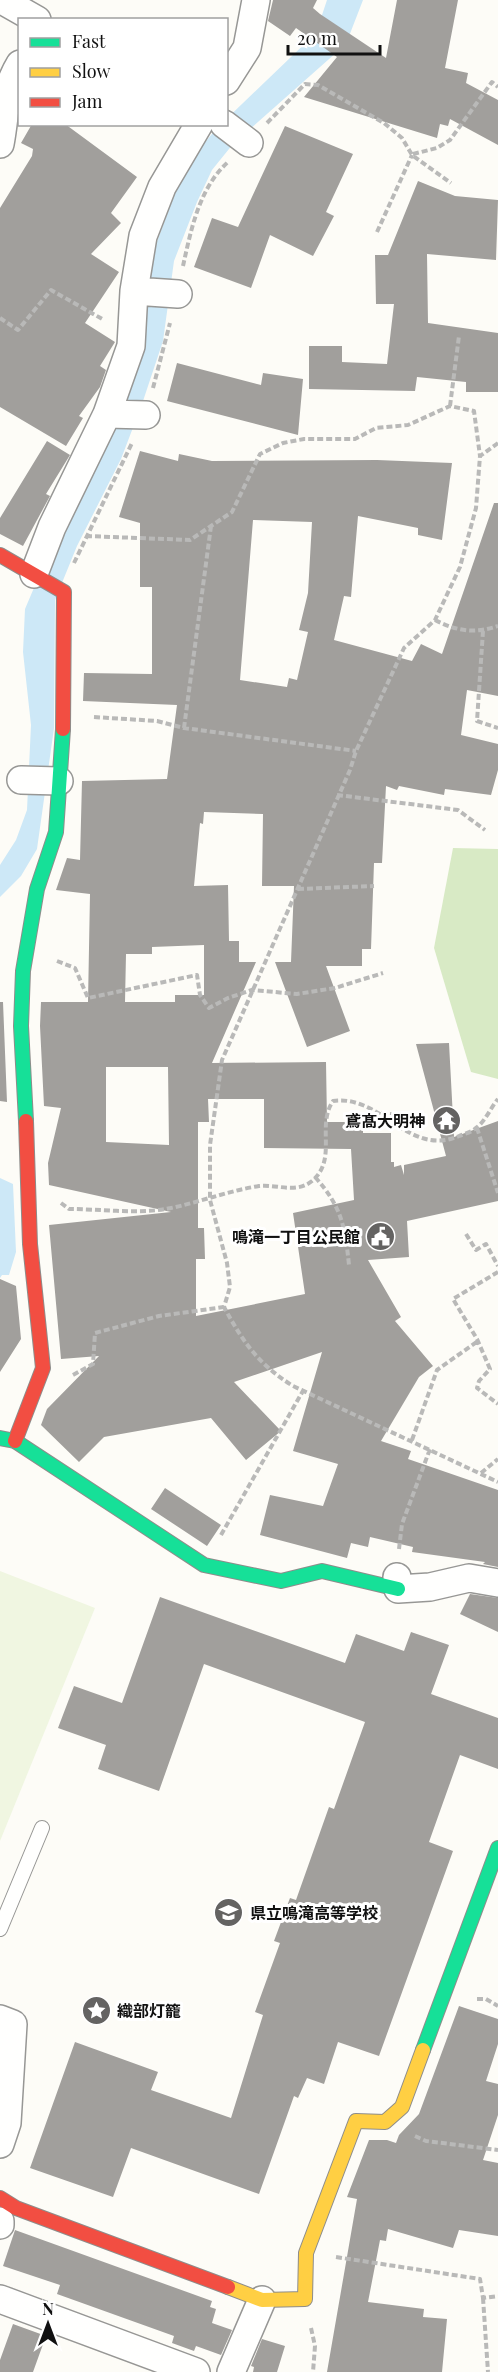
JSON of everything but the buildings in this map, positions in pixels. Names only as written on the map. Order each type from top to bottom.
[{"type":"street","points":[[4,0],[34,18]]},
{"type":"street","points":[[228,78],[247,48],[256,0]]},
{"type":"street","points":[[0,144],[5,121],[5,98],[9,82],[18,67]]},
{"type":"street","points":[[34,574],[52,527],[107,414],[131,346],[134,291],[143,236],[162,187],[198,126]]},
{"type":"street","points":[[227,126],[249,143]]},
{"type":"street","points":[[134,291],[177,294]]},
{"type":"street","points":[[107,414],[146,415]]},
{"type":"street","points":[[0,555],[64,592],[64,714],[56,832],[37,889],[29,949],[23,970],[21,1026],[30,1182],[30,1244],[43,1368],[15,1441]]},
{"type":"street","points":[[21,780],[59,781]]},
{"type":"street","points":[[0,1438],[15,1441],[188,1557],[204,1565],[281,1581],[322,1571],[430,1587],[469,1578],[498,1583]]},
{"type":"street","points":[[0,2198],[16,2208],[262,2300],[305,2299],[306,2253],[356,2121],[385,2122],[402,2107],[498,1848]]},
{"type":"street","points":[[0,2019],[13,2024],[7,2123],[0,2144]]},
{"type":"street","points":[[0,2299],[196,2372]]},
{"type":"street","points":[[231,2372],[262,2300]]},
{"type":"lane","points":[[0,1929],[42,1828]]},
{"type":"path","points":[[412,154],[437,148],[450,140],[492,82],[498,87]]},
{"type":"path","points":[[318,85],[384,123],[402,138],[412,154],[451,183]]},
{"type":"path","points":[[377,232],[412,154]]},
{"type":"path","points":[[0,318],[18,330],[51,290],[132,336]]},
{"type":"path","points":[[450,406],[459,336]]},
{"type":"path","points":[[86,536],[190,540],[232,512],[260,454],[283,443],[304,439],[356,439],[376,428],[408,425],[450,406],[474,411],[480,456],[476,508],[460,567],[435,620],[404,648],[356,751],[350,770],[222,1060],[210,1145],[210,1200],[227,1263],[230,1287],[224,1307],[240,1337],[268,1370],[292,1386],[304,1389],[498,1482]]},
{"type":"path","points":[[480,456],[498,443]]},
{"type":"path","points":[[184,728],[211,526]]},
{"type":"path","points":[[435,620],[453,629],[483,631],[498,626]]},
{"type":"path","points":[[483,631],[477,721],[498,728]]},
{"type":"path","points":[[64,714],[157,721],[184,728],[356,751]]},
{"type":"path","points":[[337,795],[458,810],[485,830]]},
{"type":"path","points":[[298,889],[374,886]]},
{"type":"path","points":[[29,949],[75,968],[88,998],[197,975],[200,995],[209,1008],[228,998],[252,990],[297,994],[335,988],[383,973]]},
{"type":"path","points":[[30,1182],[69,1209],[162,1209],[210,1200],[227,1192],[262,1186],[294,1189],[312,1181],[327,1162],[326,1111],[333,1101],[344,1099],[380,1113],[415,1137],[444,1142],[477,1128],[498,1099]]},
{"type":"path","points":[[380,1113],[422,1118]]},
{"type":"path","points":[[477,1128],[498,1193]]},
{"type":"path","points":[[315,1177],[333,1196],[344,1224],[349,1265]]},
{"type":"path","points":[[466,1234],[476,1250],[486,1244],[498,1266]]},
{"type":"path","points":[[498,1272],[453,1299],[478,1341],[490,1369],[479,1381],[477,1388],[498,1404]]},
{"type":"path","points":[[35,1393],[44,1391],[93,1364],[95,1333],[159,1316],[224,1307]]},
{"type":"path","points":[[412,1440],[437,1370],[478,1341]]},
{"type":"path","points":[[204,1565],[304,1389]]},
{"type":"path","points":[[397,1583],[402,1524],[430,1449]]},
{"type":"path","points":[[481,1473],[498,1460]]},
{"type":"path","points":[[385,2122],[426,2141],[498,2150]]},
{"type":"path","points":[[306,2253],[480,2279],[488,2372]]},
{"type":"path","points":[[483,2298],[498,2296]]},
{"type":"path","points":[[313,2372],[315,2346]]},
{"type":"green space","points":[[453,848],[498,849],[498,1079],[471,1072],[434,948]]},
{"type":"green space","points":[[0,1571],[95,1608],[0,1841]]},
{"type":"water","points":[[327,0],[363,0],[346,44],[233,144],[212,170],[197,202],[174,261],[163,341],[142,404],[121,459],[77,546],[55,600],[54,728],[37,849],[21,876],[0,897],[0,865],[16,840],[27,810],[31,725],[23,652],[25,609],[56,536],[104,452],[125,398],[145,334],[152,255],[175,193],[192,158],[216,129],[219,126],[228,126],[228,117],[316,33]]},
{"type":"water","points":[[0,1178],[13,1184],[16,1252],[9,1275],[2,1275],[0,1278]]},
{"type":"traffic: fast","points":[[26,1121],[21,1026],[23,971],[37,889],[56,832],[63,729]]},
{"type":"traffic: fast","points":[[0,1438],[15,1441],[204,1565],[281,1581],[322,1571],[398,1589]]},
{"type":"traffic: fast","points":[[423,2050],[498,1848]]},
{"type":"traffic: slow","points":[[228,2287],[262,2300],[305,2299],[306,2253],[356,2121],[385,2122],[402,2107],[423,2050]]},
{"type":"traffic: jam","points":[[0,555],[64,592],[63,729]]},
{"type":"traffic: jam","points":[[15,1441],[43,1368],[30,1244],[26,1121]]},
{"type":"traffic: jam","points":[[0,2198],[16,2208],[228,2287]]},
{"type":"place","name":"鳶髙大明神","points":[[446,1120]]},
{"type":"place","name":"鳴滝一丁目公民館","points":[[381,1236]]},
{"type":"place","name":"県立鳴滝高等学校","points":[[229,1912]]},
{"type":"place","name":"織部灯籠","points":[[96,2010]]}]
